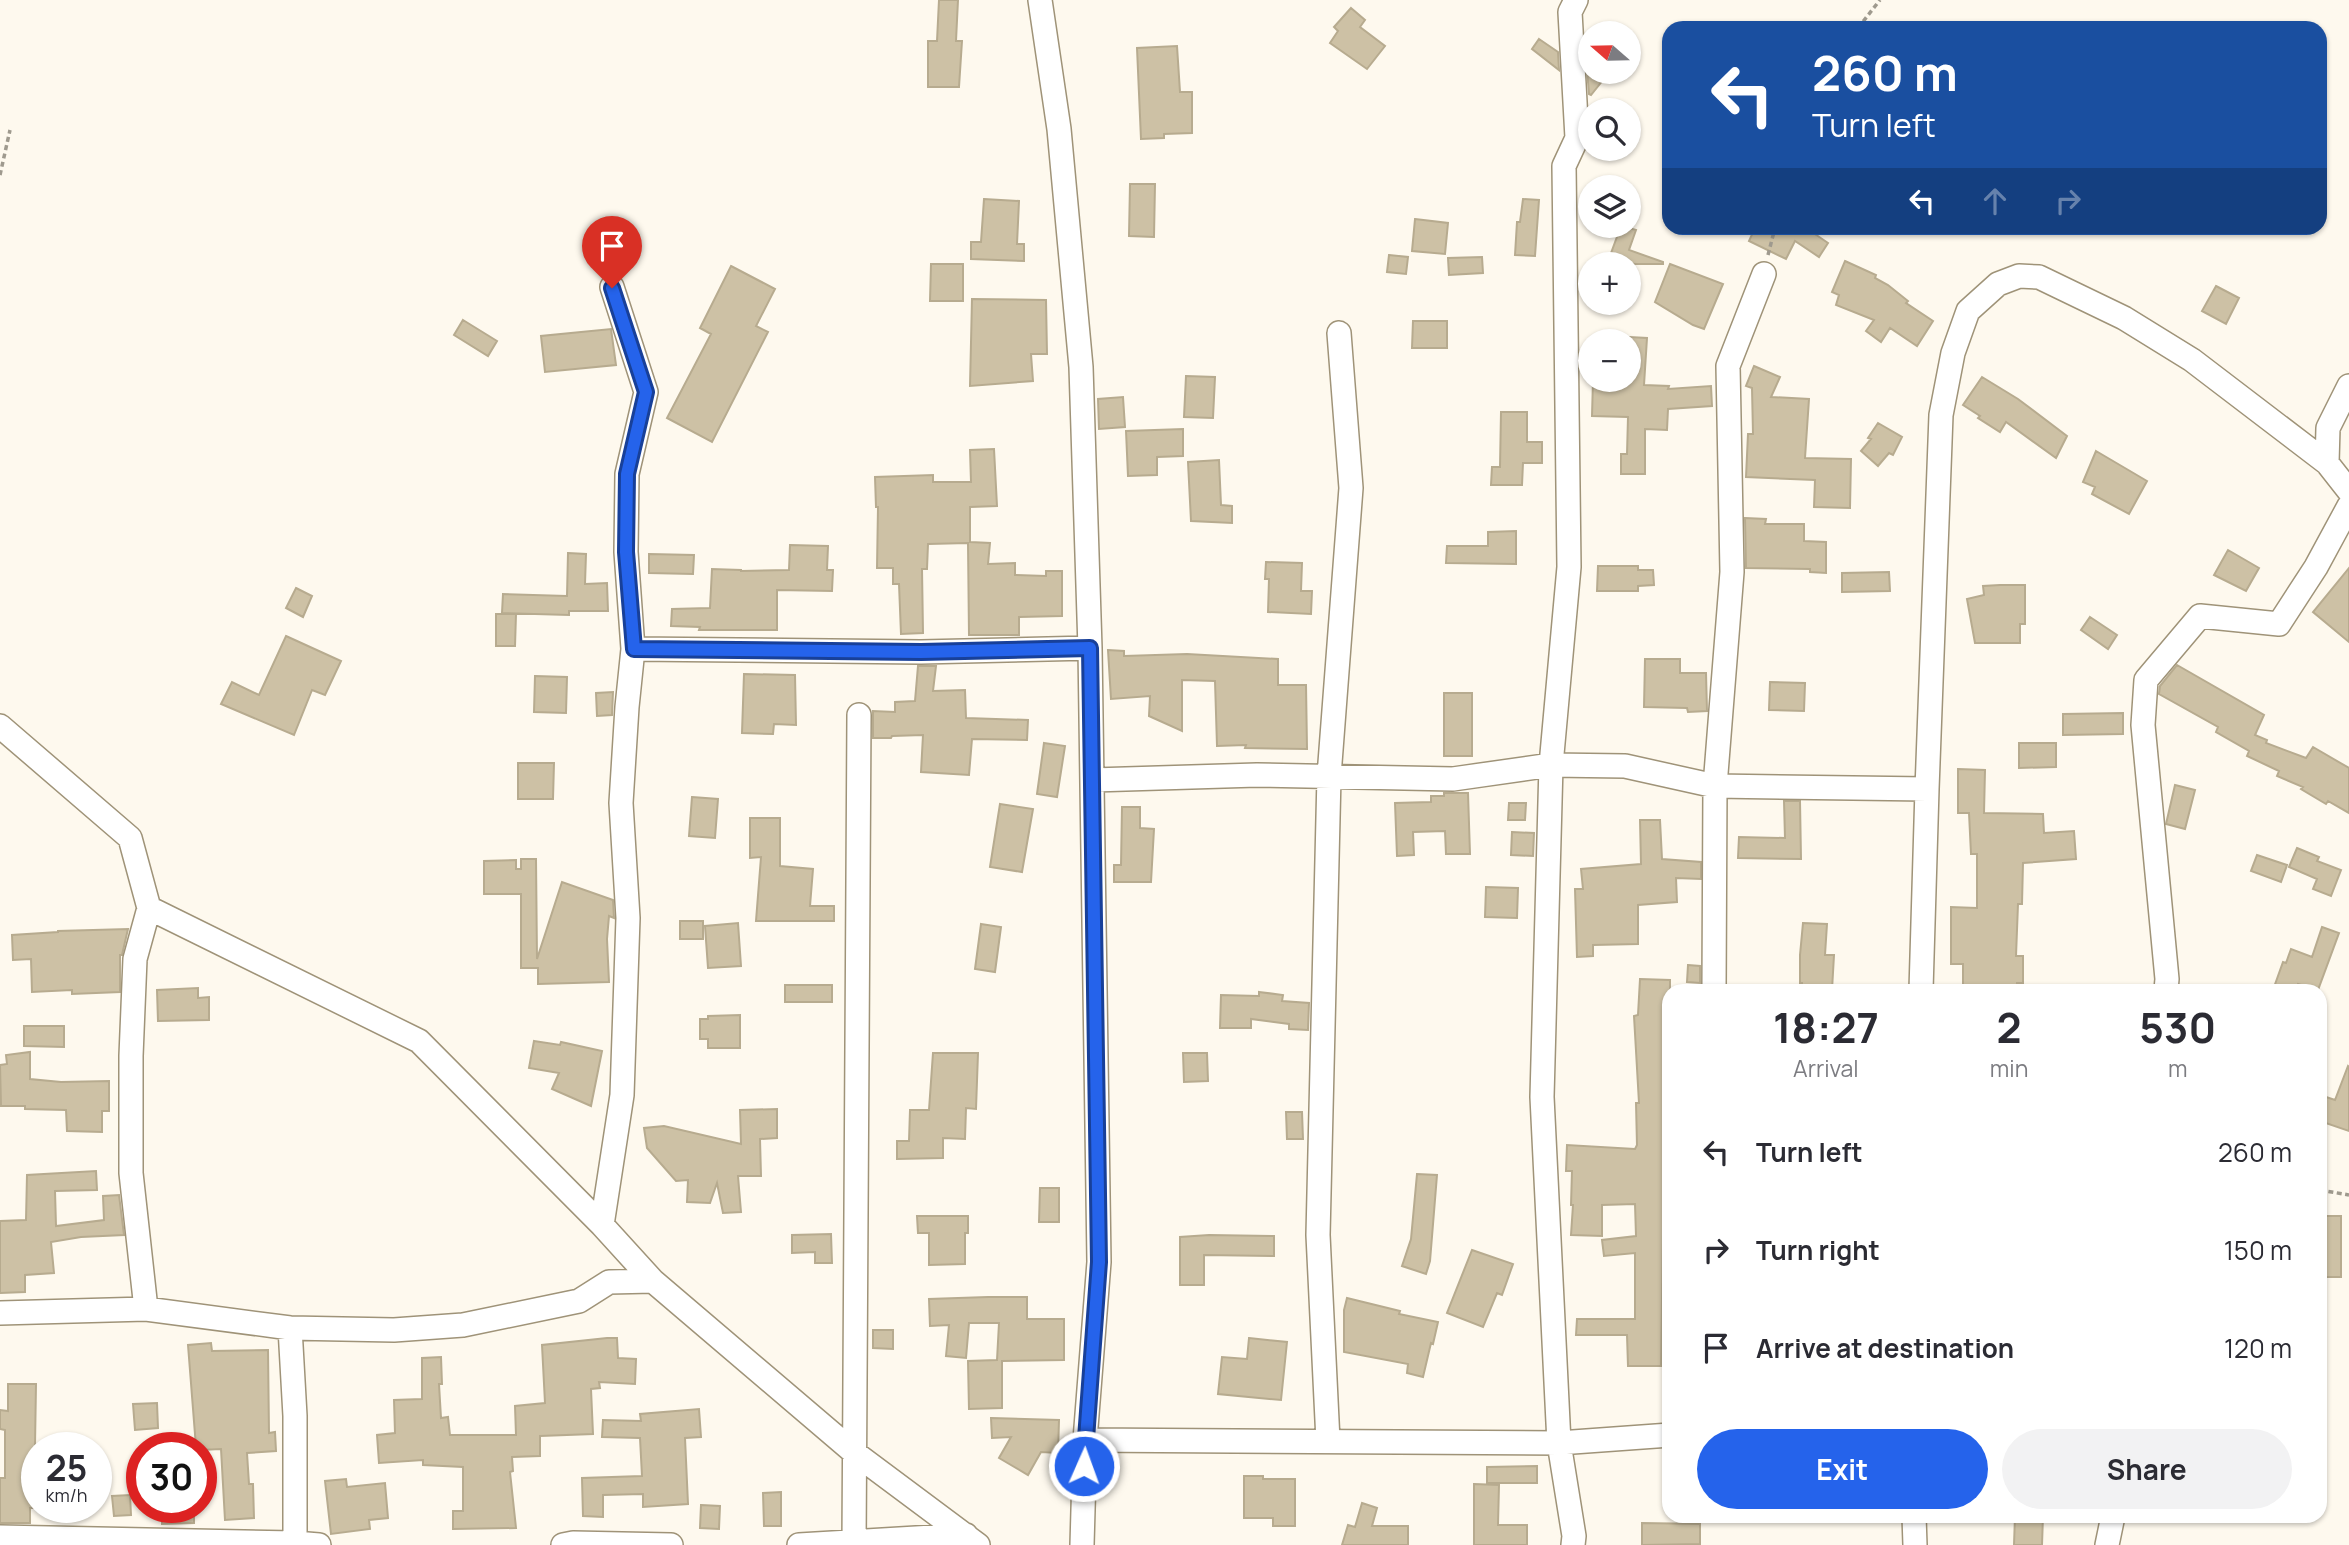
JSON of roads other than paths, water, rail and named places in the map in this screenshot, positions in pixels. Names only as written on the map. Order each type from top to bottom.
[{"type":"street","points":[[1040,0],[1059,130],[1081,367],[1090,648],[1099,1262],[1085,1440],[1082,1545]]},
{"type":"street","points":[[1573,1545],[1574,1536],[1559,1443],[1542,1097],[1551,765],[1569,567],[1564,166],[1577,138],[1570,12],[1576,0]]},
{"type":"street","points":[[1714,984],[1715,786],[1732,572],[1728,366],[1764,274]]},
{"type":"street","points":[[1921,984],[1941,415],[1953,353],[1968,311],[1998,284],[2019,276],[2039,277],[2124,318],[2192,360],[2327,463],[2349,491]]},
{"type":"street","points":[[602,1225],[622,1094],[628,918],[621,803],[634,649],[626,552],[627,474],[646,392],[612,288]]},
{"type":"street","points":[[1328,1441],[1318,1235],[1329,776],[1350,488],[1339,333]]},
{"type":"street","points":[[2327,463],[2328,428],[2349,386]]},
{"type":"street","points":[[2167,984],[2143,725],[2146,680],[2200,617],[2279,624],[2316,568],[2349,506]]},
{"type":"street","points":[[634,649],[921,652],[1090,648]]},
{"type":"street","points":[[854,1543],[859,715]]},
{"type":"street","points":[[0,726],[130,838],[149,908],[135,960],[131,1056],[131,1173],[146,1309]]},
{"type":"street","points":[[1093,780],[1257,775],[1453,779],[1551,765],[1625,766],[1715,786],[1927,789]]},
{"type":"street","points":[[149,908],[419,1041],[602,1225],[653,1281],[856,1454],[972,1540]]},
{"type":"street","points":[[0,1314],[146,1309],[290,1328],[394,1330],[463,1325],[579,1301],[609,1282],[653,1281]]},
{"type":"street","points":[[290,1328],[295,1416],[295,1544]]},
{"type":"street","points":[[1085,1440],[1559,1443],[1662,1436]]},
{"type":"street","points":[[1914,1523],[1915,1545]]},
{"type":"street","points":[[2107,1545],[2112,1523]]},
{"type":"street","points":[[0,1537],[319,1545]]},
{"type":"street","points":[[799,1545],[972,1540]]},
{"type":"street","points":[[563,1545],[671,1545]]}]
